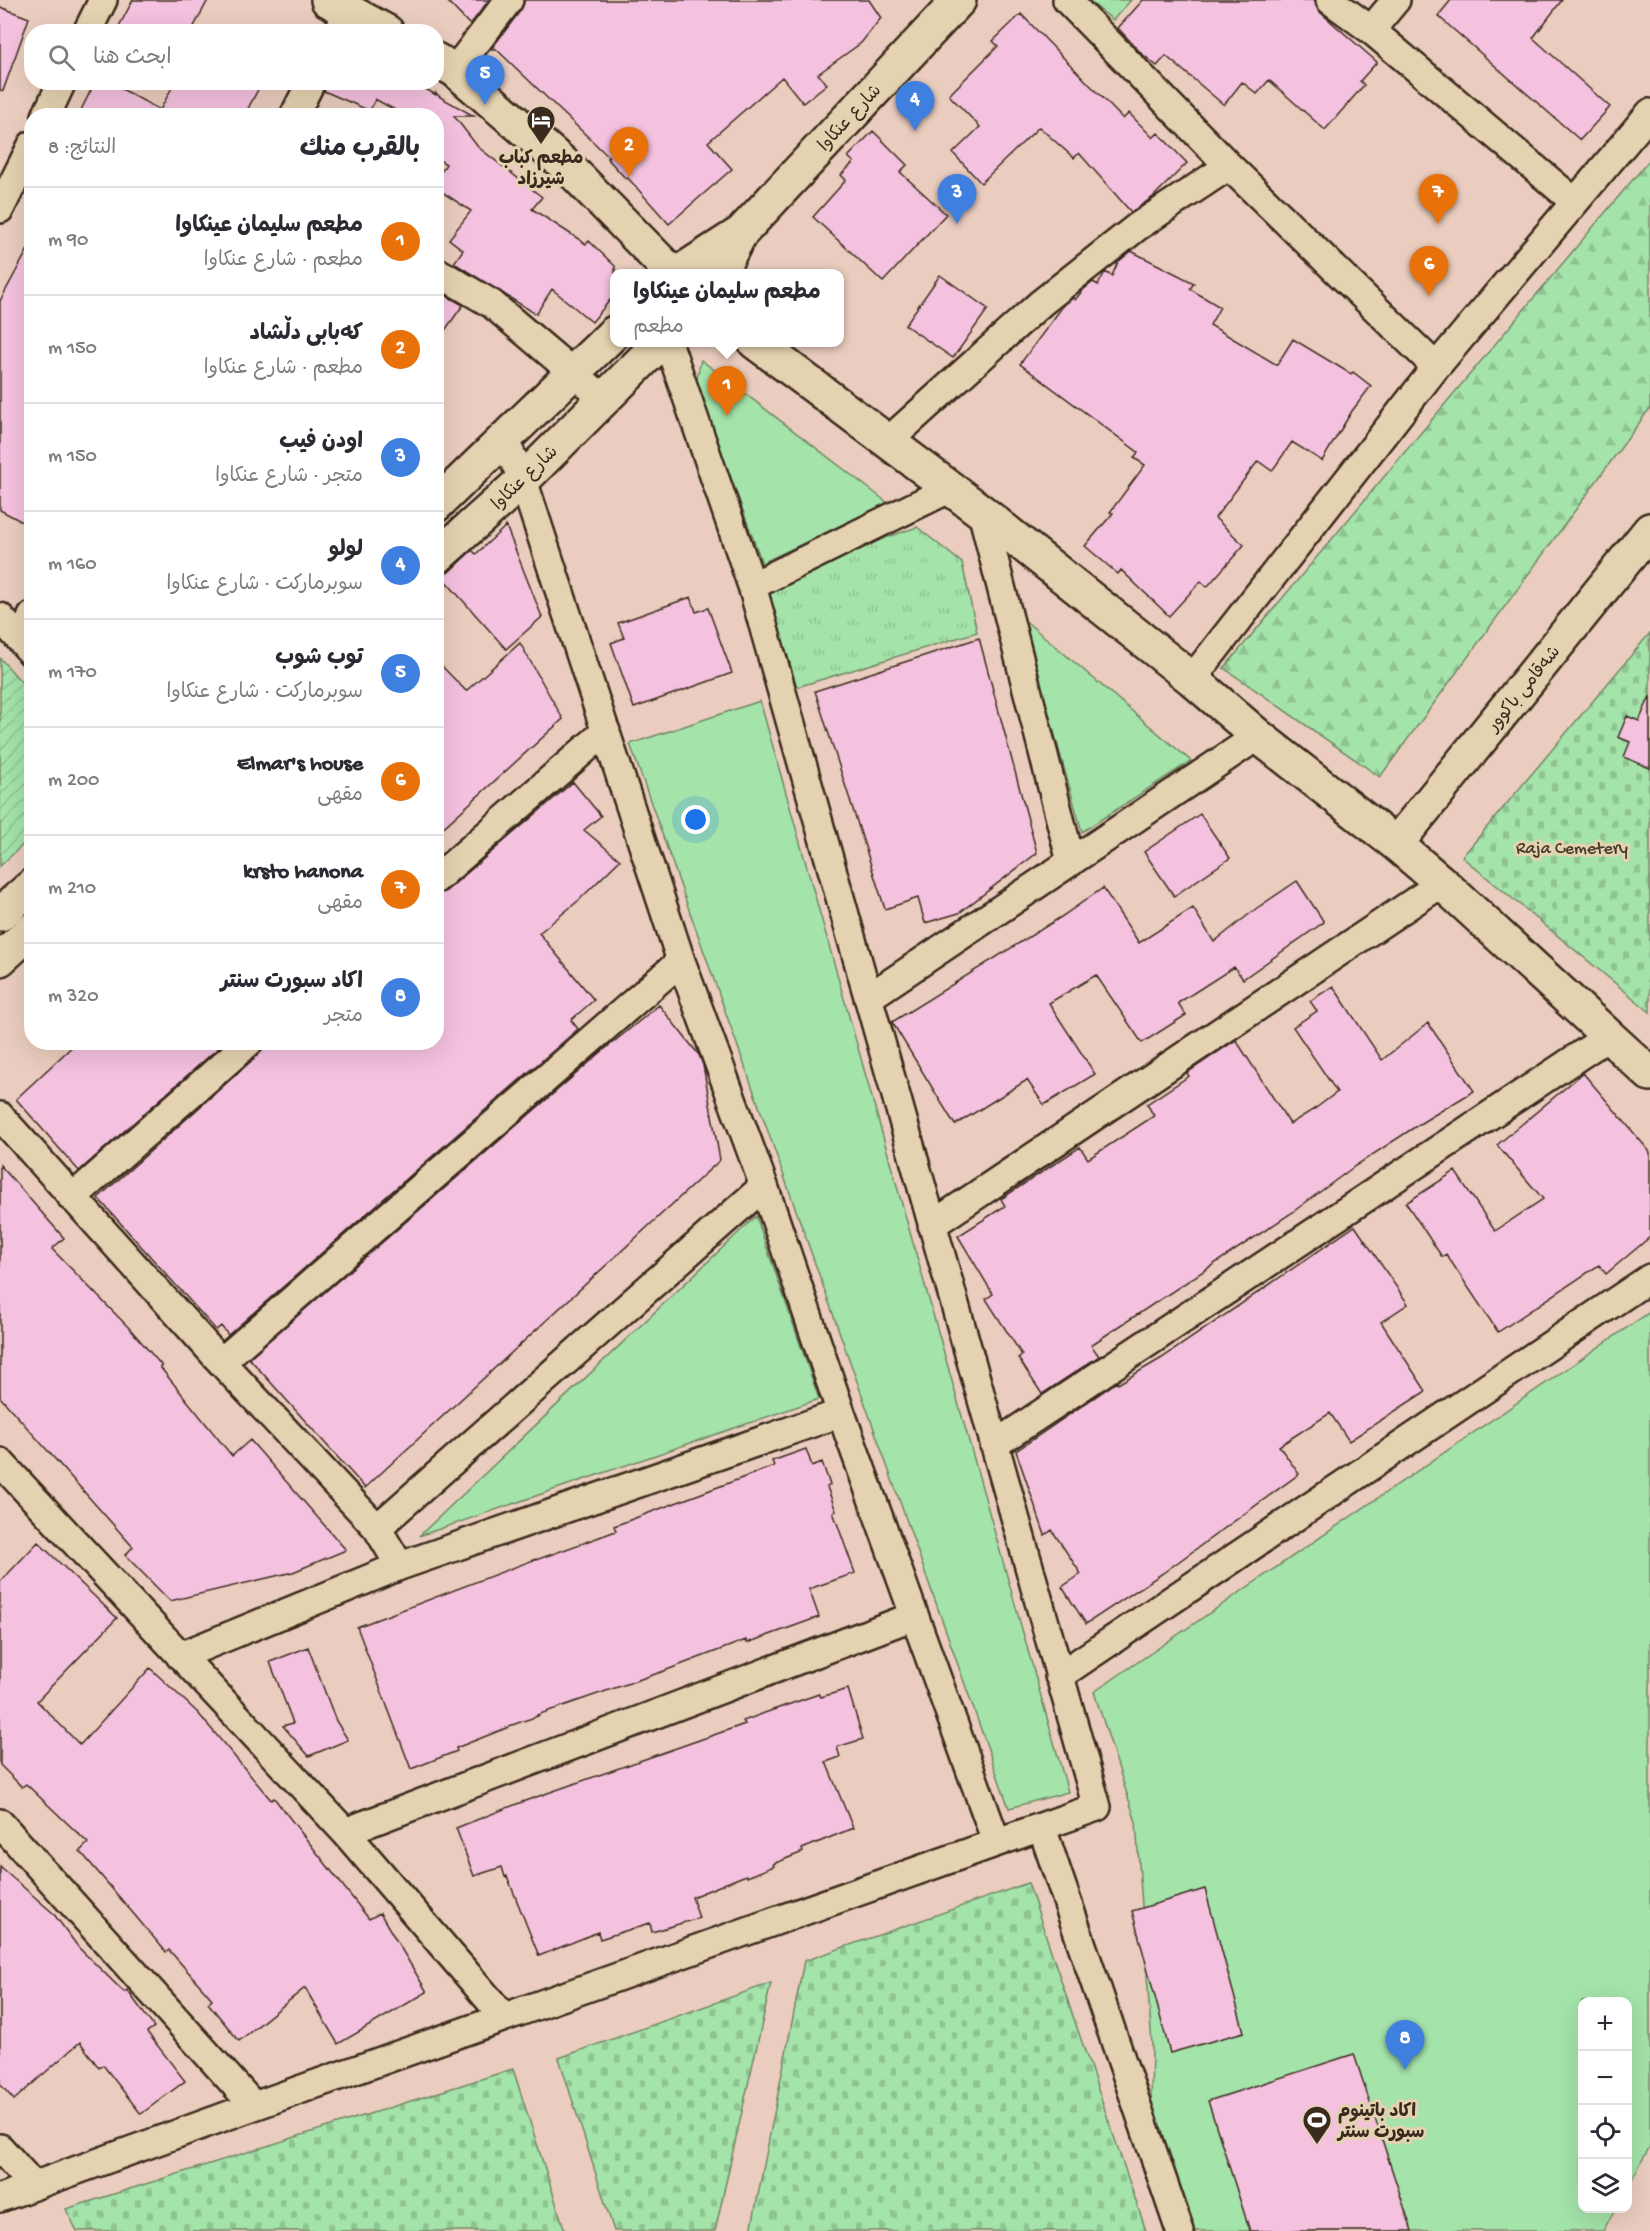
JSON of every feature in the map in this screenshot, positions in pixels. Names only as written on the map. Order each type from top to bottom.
[{"type":"street","points":[[91,24],[103,0]]},
{"type":"street","points":[[509,0],[446,65],[572,171],[671,269]]},
{"type":"street","name":"شارع عنكاوا","points":[[721,269],[740,234],[958,0]]},
{"type":"street","points":[[1067,0],[1229,166],[1436,367]]},
{"type":"street","points":[[1330,0],[1371,30],[1575,201]]},
{"type":"street","points":[[1371,30],[1396,0]]},
{"type":"street","points":[[338,14],[365,24]]},
{"type":"street","points":[[50,108],[58,90]]},
{"type":"street","points":[[298,108],[307,90]]},
{"type":"street","points":[[1192,680],[1436,367],[1650,113]]},
{"type":"street","points":[[0,209],[24,161]]},
{"type":"street","points":[[887,442],[1041,303],[1137,227],[1229,166]]},
{"type":"street","name":"شارع عنكاوا","points":[[682,269],[740,234]]},
{"type":"street","points":[[444,276],[492,304],[604,399]]},
{"type":"street","points":[[444,497],[610,338]]},
{"type":"street","name":"شارع عنكاوا","points":[[444,551],[523,480],[657,347]]},
{"type":"street","points":[[0,2198],[996,1841],[1042,1828],[1097,1807],[752,586],[670,347]]},
{"type":"street","points":[[762,347],[982,512],[1192,680],[1258,736],[1396,844],[1442,883],[1650,1074]]},
{"type":"street","points":[[504,439],[523,480],[681,961],[764,1186],[841,1413],[996,1841]]},
{"type":"street","points":[[752,586],[949,489]]},
{"type":"street","points":[[982,512],[1071,862]]},
{"type":"street","name":"شەقامی باکوور","points":[[1396,844],[1650,530]]},
{"type":"street","points":[[0,616],[24,644]]},
{"type":"street","points":[[444,872],[606,731]]},
{"type":"street","points":[[868,998],[1258,736]]},
{"type":"street","points":[[932,1225],[1442,883]]},
{"type":"street","points":[[0,914],[24,893]]},
{"type":"street","points":[[221,1362],[681,961]]},
{"type":"street","points":[[994,1445],[1609,1036]]},
{"type":"street","points":[[72,1198],[240,1050]]},
{"type":"street","points":[[0,1116],[221,1362],[377,1528],[400,1566]]},
{"type":"street","points":[[377,1528],[764,1186]]},
{"type":"street","points":[[1059,1676],[1650,1278]]},
{"type":"street","points":[[180,1656],[400,1566],[841,1413]]},
{"type":"street","points":[[0,1462],[345,1832],[504,2017]]},
{"type":"street","points":[[345,1832],[914,1616]]},
{"type":"street","points":[[0,1823],[254,2106]]},
{"type":"street","points":[[1042,1828],[1180,2231]]},
{"type":"street","points":[[0,2148],[34,2186]]},
{"type":"green space","points":[[1088,0],[1131,0],[1113,20]]},
{"type":"green space","points":[[1650,159],[1650,408],[1380,777],[1224,668]]},
{"type":"green space","points":[[701,360],[888,503],[762,563],[696,382]]},
{"type":"green space","points":[[917,527],[962,563],[977,632],[797,687],[764,580]]},
{"type":"green space","points":[[1022,618],[1191,761],[1082,832]]},
{"type":"green space","name":"Raja Cemetery","points":[[1650,633],[1650,1012],[1462,857]]},
{"type":"green space","points":[[0,658],[24,685],[24,844],[0,866]]},
{"type":"green space","points":[[760,701],[1068,1792],[1009,1808],[630,744]]},
{"type":"green space","points":[[756,1216],[819,1399],[419,1536]]},
{"type":"green space","points":[[1650,1312],[1650,2146],[1632,2179],[1632,1997],[1578,1997],[1578,2213],[1613,2213],[1603,2231],[1195,2231],[1151,2106],[1152,2045],[1136,1822],[1094,1692]]},
{"type":"green space","points":[[1028,1883],[1146,2231],[751,2231],[804,1961]]},
{"type":"green space","points":[[771,1983],[715,2231],[614,2231],[559,2058]]},
{"type":"green space","points":[[513,2069],[565,2231],[77,2231],[66,2209]]},
{"type":"building","points":[[133,0],[208,0],[195,24],[120,24]]},
{"type":"building","points":[[446,0],[489,0],[470,25]]},
{"type":"building","points":[[524,0],[869,0],[881,18],[861,43],[818,74],[827,84],[803,103],[782,77],[708,142],[732,169],[669,224],[607,158],[609,157],[495,48],[493,50],[492,48],[521,10]]},
{"type":"building","points":[[1143,0],[1314,0],[1320,12],[1377,62],[1360,81],[1364,85],[1325,130],[1269,80],[1257,94],[1242,82],[1224,105],[1166,56],[1157,66],[1141,53],[1118,28]]},
{"type":"building","points":[[1451,0],[1562,0],[1533,38],[1610,107],[1580,140],[1438,16]]},
{"type":"building","points":[[0,7],[29,18],[27,24],[24,24],[24,32],[3,91],[0,90]]},
{"type":"building","points":[[1021,14],[1123,119],[1129,113],[1153,138],[1158,133],[1187,163],[1153,197],[1131,212],[1079,153],[1074,158],[1039,127],[981,183],[953,153],[980,127],[949,95],[998,46],[993,41]]},
{"type":"building","points":[[91,90],[124,90],[156,108],[82,108]]},
{"type":"building","points":[[171,90],[258,90],[248,108],[161,108]]},
{"type":"building","points":[[427,90],[474,116],[454,116],[478,147],[542,197],[532,209],[586,244],[589,241],[615,266],[615,269],[610,269],[610,300],[592,322],[552,289],[536,314],[454,263],[463,250],[449,239],[471,211],[444,193],[446,164],[444,163],[444,108],[391,108],[375,99],[371,108],[363,108],[324,91]]},
{"type":"building","points":[[873,131],[907,165],[900,172],[946,214],[883,282],[813,217],[846,180],[841,175],[854,162],[848,157]]},
{"type":"building","points":[[1131,251],[1194,283],[1190,289],[1220,307],[1210,325],[1277,365],[1293,339],[1351,374],[1353,372],[1371,386],[1352,411],[1322,461],[1292,442],[1272,471],[1258,461],[1215,518],[1244,545],[1207,587],[1201,581],[1169,616],[1121,570],[1118,574],[1085,546],[1113,513],[1110,512],[1145,465],[1134,458],[1138,452],[1020,364],[1063,306],[1073,298],[1075,300],[1093,282],[1098,285],[1105,272],[1112,276],[1118,262]]},
{"type":"building","points":[[24,257],[24,523],[0,510],[0,301]]},
{"type":"building","points":[[940,275],[988,309],[953,358],[905,325]]},
{"type":"building","points":[[444,294],[463,305],[444,332]]},
{"type":"building","points":[[506,526],[542,617],[506,649],[444,579],[444,574],[472,550],[476,554]]},
{"type":"building","points":[[691,597],[696,612],[708,608],[732,673],[634,708],[611,643],[624,638],[618,623]]},
{"type":"building","points":[[979,638],[1037,853],[959,913],[925,923],[918,898],[885,909],[815,691]]},
{"type":"building","points":[[520,643],[563,719],[444,827],[444,668],[466,691]]},
{"type":"building","points":[[1650,696],[1650,768],[1624,757],[1630,742],[1618,737],[1627,716],[1639,721]]},
{"type":"building","points":[[573,782],[601,816],[584,830],[620,860],[578,901],[539,933],[594,1000],[571,1020],[578,1029],[228,1335],[221,1326],[216,1330],[98,1198],[259,1054],[261,1050],[444,1050],[444,892]]},
{"type":"building","points":[[1200,814],[1230,858],[1174,896],[1144,852]]},
{"type":"building","points":[[1297,881],[1324,922],[1243,979],[1234,967],[1178,1003],[1186,1015],[1142,1043],[1096,975],[1049,1003],[1095,1074],[1044,1105],[1027,1080],[955,1125],[892,1022],[1061,917],[1103,888],[1139,943],[1193,908],[1214,942],[1257,908]]},
{"type":"building","points":[[1333,986],[1382,1060],[1428,1023],[1474,1091],[1355,1166],[1290,1214],[1091,1345],[1099,1356],[1042,1394],[1018,1358],[1022,1355],[986,1299],[993,1294],[958,1236],[1005,1206],[1001,1199],[1080,1147],[1088,1159],[1154,1116],[1147,1104],[1189,1076],[1187,1073],[1236,1040],[1290,1124],[1316,1108],[1337,1092],[1293,1027],[1317,1011],[1310,1001]]},
{"type":"building","points":[[659,1005],[699,1055],[703,1065],[720,1160],[365,1488],[249,1358],[599,1054]]},
{"type":"building","points":[[68,1050],[216,1050],[79,1171],[16,1099]]},
{"type":"building","points":[[1583,1073],[1650,1152],[1650,1237],[1606,1274],[1599,1265],[1498,1332],[1446,1254],[1442,1257],[1406,1203],[1455,1171],[1495,1231],[1543,1199],[1497,1145]]},
{"type":"building","points":[[0,1165],[64,1238],[52,1249],[131,1330],[232,1456],[250,1440],[346,1550],[293,1572],[170,1601],[125,1555],[133,1547],[0,1397]]},
{"type":"building","points":[[1355,1226],[1408,1304],[1381,1322],[1426,1391],[1349,1441],[1330,1413],[1279,1446],[1299,1474],[1163,1573],[1086,1624],[1062,1587],[1081,1574],[1052,1530],[1045,1535],[1016,1451],[1117,1382],[1118,1384],[1162,1358]]},
{"type":"building","points":[[806,1449],[812,1466],[822,1462],[830,1485],[827,1487],[836,1511],[833,1512],[855,1573],[809,1589],[819,1617],[747,1643],[746,1640],[537,1715],[411,1769],[357,1627],[616,1531],[614,1526],[774,1466],[772,1461]]},
{"type":"building","points":[[38,1542],[117,1618],[37,1701],[80,1745],[150,1668],[198,1713],[271,1800],[274,1798],[369,1919],[380,1913],[427,1992],[338,2044],[305,1988],[239,2041],[208,2003],[212,1999],[169,1950],[166,1952],[80,1851],[88,1843],[26,1784],[22,1787],[0,1765],[0,1582]]},
{"type":"building","points":[[308,1647],[336,1721],[348,1740],[309,1756],[283,1726],[293,1723],[270,1662]]},
{"type":"building","points":[[848,1689],[863,1739],[837,1747],[840,1757],[826,1762],[853,1828],[802,1849],[803,1852],[773,1864],[774,1866],[692,1897],[699,1918],[652,1932],[650,1923],[600,1939],[598,1932],[539,1956],[502,1867],[474,1876],[456,1828],[522,1802],[745,1724],[743,1721],[770,1711],[819,1694],[821,1697]]},
{"type":"building","points":[[0,1867],[53,1913],[79,1948],[124,1992],[127,1990],[154,2027],[147,2032],[185,2081],[141,2114],[103,2065],[99,2068],[80,2042],[14,2100],[0,2084]]},
{"type":"building","points":[[1205,1889],[1244,2032],[1170,2053],[1132,1911]]},
{"type":"building","points":[[1354,2054],[1412,2231],[1250,2231],[1208,2101]]},
{"type":"place","name":"توب شوب","points":[[485,105]]},
{"type":"place","name":"لولو","points":[[915,131]]},
{"type":"place","name":"مطعم كباب شيرزاد","points":[[541,146]]},
{"type":"place","name":"کەبابی دڵشاد","points":[[629,177]]},
{"type":"place","name":"اودن فيب","points":[[957,224]]},
{"type":"place","name":"krsto hanona","points":[[1438,224]]},
{"type":"place","name":"Elmar's house","points":[[1429,296]]},
{"type":"place","name":"مطعم سليمان عينكاوا","points":[[727,416]]},
{"type":"place","name":"اکاد سبورت سنتر","points":[[1405,2070]]},
{"type":"place","name":"اكاد باتينوم سبورت سنتر","points":[[1317,2146]]}]
